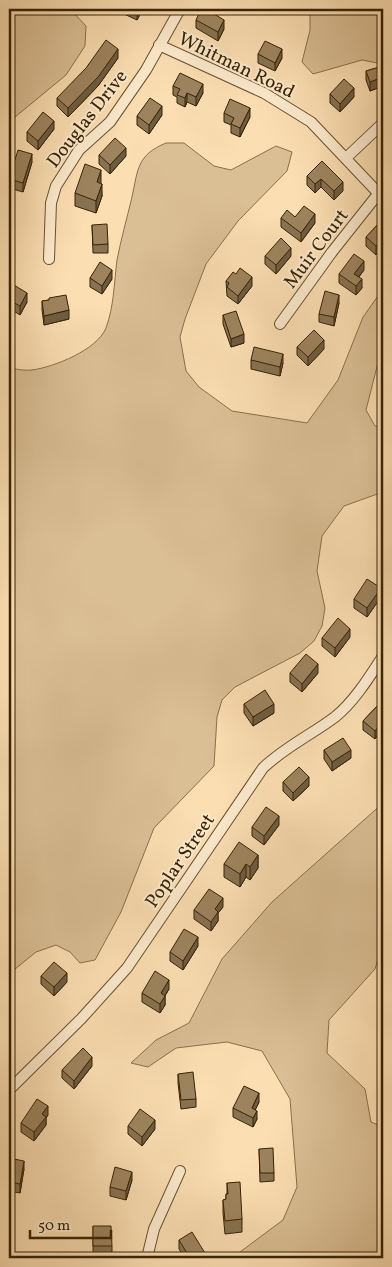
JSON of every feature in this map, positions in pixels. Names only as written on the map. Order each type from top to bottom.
[{"type":"street","name":"Douglas Drive","points":[[49,259],[51,203],[56,186],[79,150],[110,122],[146,70],[180,9]]},
{"type":"street","name":"Whitman Road","points":[[159,46],[264,93],[311,122],[381,196]]},
{"type":"street","points":[[346,158],[383,123]]},
{"type":"street","name":"Muir Court","points":[[280,324],[332,252],[381,196]]},
{"type":"street","name":"Poplar Street","points":[[9,1090],[81,1019],[127,968],[262,768],[281,751],[336,716],[348,704],[383,656]]},
{"type":"street","points":[[146,1258],[154,1230],[180,1171]]},
{"type":"shaded area","points":[[9,9],[70,9],[86,26],[85,46],[66,75],[9,122]]},
{"type":"shaded area","points":[[310,9],[366,9],[374,14],[383,16],[383,64],[362,60],[313,74],[302,62],[310,30]]},
{"type":"shaded area","points":[[166,143],[184,143],[214,166],[231,170],[276,146],[292,152],[287,171],[238,221],[206,264],[180,337],[186,371],[199,387],[232,411],[307,423],[338,380],[363,317],[383,289],[383,343],[366,410],[375,426],[383,427],[383,492],[344,506],[322,536],[317,571],[325,608],[322,626],[314,641],[300,653],[235,687],[222,700],[217,717],[214,766],[154,828],[121,912],[95,960],[80,963],[70,952],[56,945],[36,952],[9,974],[9,368],[29,370],[52,365],[74,356],[101,336],[106,328],[111,311],[117,260],[140,164],[149,153]]},
{"type":"shaded area","points":[[383,803],[383,943],[375,969],[329,1020],[327,1053],[365,1089],[371,1122],[383,1127],[383,1257],[232,1258],[283,1220],[297,1187],[290,1099],[262,1051],[227,1042],[176,1048],[148,1067],[131,1063],[156,1040],[189,1023],[222,959],[272,902]]},
{"type":"building","points":[[201,9],[206,9],[224,20],[218,32],[196,20]]},
{"type":"building","points":[[106,40],[118,49],[98,77],[68,108],[57,98],[86,68]]},
{"type":"building","points":[[265,41],[282,49],[275,63],[258,54]]},
{"type":"building","points":[[383,66],[383,77],[370,82],[366,71]]},
{"type":"building","points":[[180,73],[203,84],[196,97],[187,93],[185,98],[177,95],[180,89],[173,86]]},
{"type":"building","points":[[344,79],[354,88],[340,104],[330,94]]},
{"type":"building","points":[[150,98],[162,106],[149,125],[137,116]]},
{"type":"building","points":[[230,99],[250,108],[240,128],[231,124],[234,118],[224,113]]},
{"type":"building","points":[[43,112],[54,121],[38,141],[27,132]]},
{"type":"building","points":[[115,138],[126,148],[110,165],[99,155]]},
{"type":"building","points":[[18,150],[32,154],[23,183],[9,179]]},
{"type":"building","points":[[322,161],[343,182],[334,191],[321,179],[315,184],[307,176]]},
{"type":"building","points":[[85,164],[101,170],[97,182],[102,184],[96,201],[75,193]]},
{"type":"building","points":[[304,206],[315,214],[301,233],[281,218],[287,210],[295,217]]},
{"type":"building","points":[[383,219],[383,238],[376,246],[366,237]]},
{"type":"building","points":[[107,224],[108,244],[93,245],[92,225]]},
{"type":"building","points":[[281,238],[291,248],[276,265],[265,256]]},
{"type":"building","points":[[354,254],[364,261],[354,274],[362,279],[356,286],[339,274]]},
{"type":"building","points":[[100,262],[112,270],[102,286],[90,278]]},
{"type":"building","points":[[240,268],[252,277],[238,296],[227,287],[229,283],[226,281],[233,272],[236,274]]},
{"type":"building","points":[[9,282],[27,293],[20,306],[9,300]]},
{"type":"building","points":[[325,291],[339,295],[334,317],[319,314]]},
{"type":"building","points":[[66,295],[69,310],[44,316],[42,301]]},
{"type":"building","points":[[236,311],[244,334],[231,339],[223,315]]},
{"type":"building","points":[[314,330],[324,340],[308,357],[297,347]]},
{"type":"building","points":[[254,347],[283,354],[280,367],[251,360]]},
{"type":"building","points":[[367,579],[381,588],[367,608],[354,599]]},
{"type":"building","points":[[338,618],[350,629],[335,648],[322,638]]},
{"type":"building","points":[[306,654],[318,664],[302,684],[290,673]]},
{"type":"building","points":[[265,690],[274,704],[253,717],[244,704]]},
{"type":"building","points":[[379,704],[383,707],[383,721],[375,731],[363,721]]},
{"type":"building","points":[[343,738],[351,750],[332,762],[324,750]]},
{"type":"building","points":[[299,767],[309,777],[293,793],[283,782]]},
{"type":"building","points":[[266,807],[279,816],[264,836],[252,827]]},
{"type":"building","points":[[239,842],[258,855],[250,867],[246,864],[240,874],[224,864]]},
{"type":"building","points":[[209,889],[223,898],[215,909],[218,912],[211,922],[194,910]]},
{"type":"building","points":[[184,929],[198,937],[183,961],[170,952]]},
{"type":"building","points":[[54,962],[67,973],[54,987],[41,976]]},
{"type":"building","points":[[155,971],[169,980],[161,993],[165,996],[160,1004],[142,993]]},
{"type":"building","points":[[83,1048],[92,1057],[74,1081],[62,1070]]},
{"type":"building","points":[[193,1072],[196,1099],[181,1100],[178,1074]]},
{"type":"building","points":[[244,1086],[259,1093],[252,1108],[257,1111],[253,1118],[233,1108]]},
{"type":"building","points":[[37,1099],[48,1106],[42,1114],[46,1117],[34,1132],[21,1123]]},
{"type":"building","points":[[140,1109],[155,1120],[142,1137],[128,1126]]},
{"type":"building","points":[[273,1148],[274,1173],[260,1173],[259,1149]]},
{"type":"building","points":[[9,1158],[24,1161],[20,1184],[9,1182]]},
{"type":"building","points":[[115,1167],[132,1172],[126,1191],[110,1187]]},
{"type":"building","points":[[240,1182],[242,1219],[225,1221],[223,1200],[226,1199],[226,1194],[228,1194],[227,1183]]},
{"type":"building","points":[[93,1226],[111,1226],[112,1246],[93,1246]]},
{"type":"building","points":[[192,1232],[208,1258],[190,1258],[179,1240]]}]
